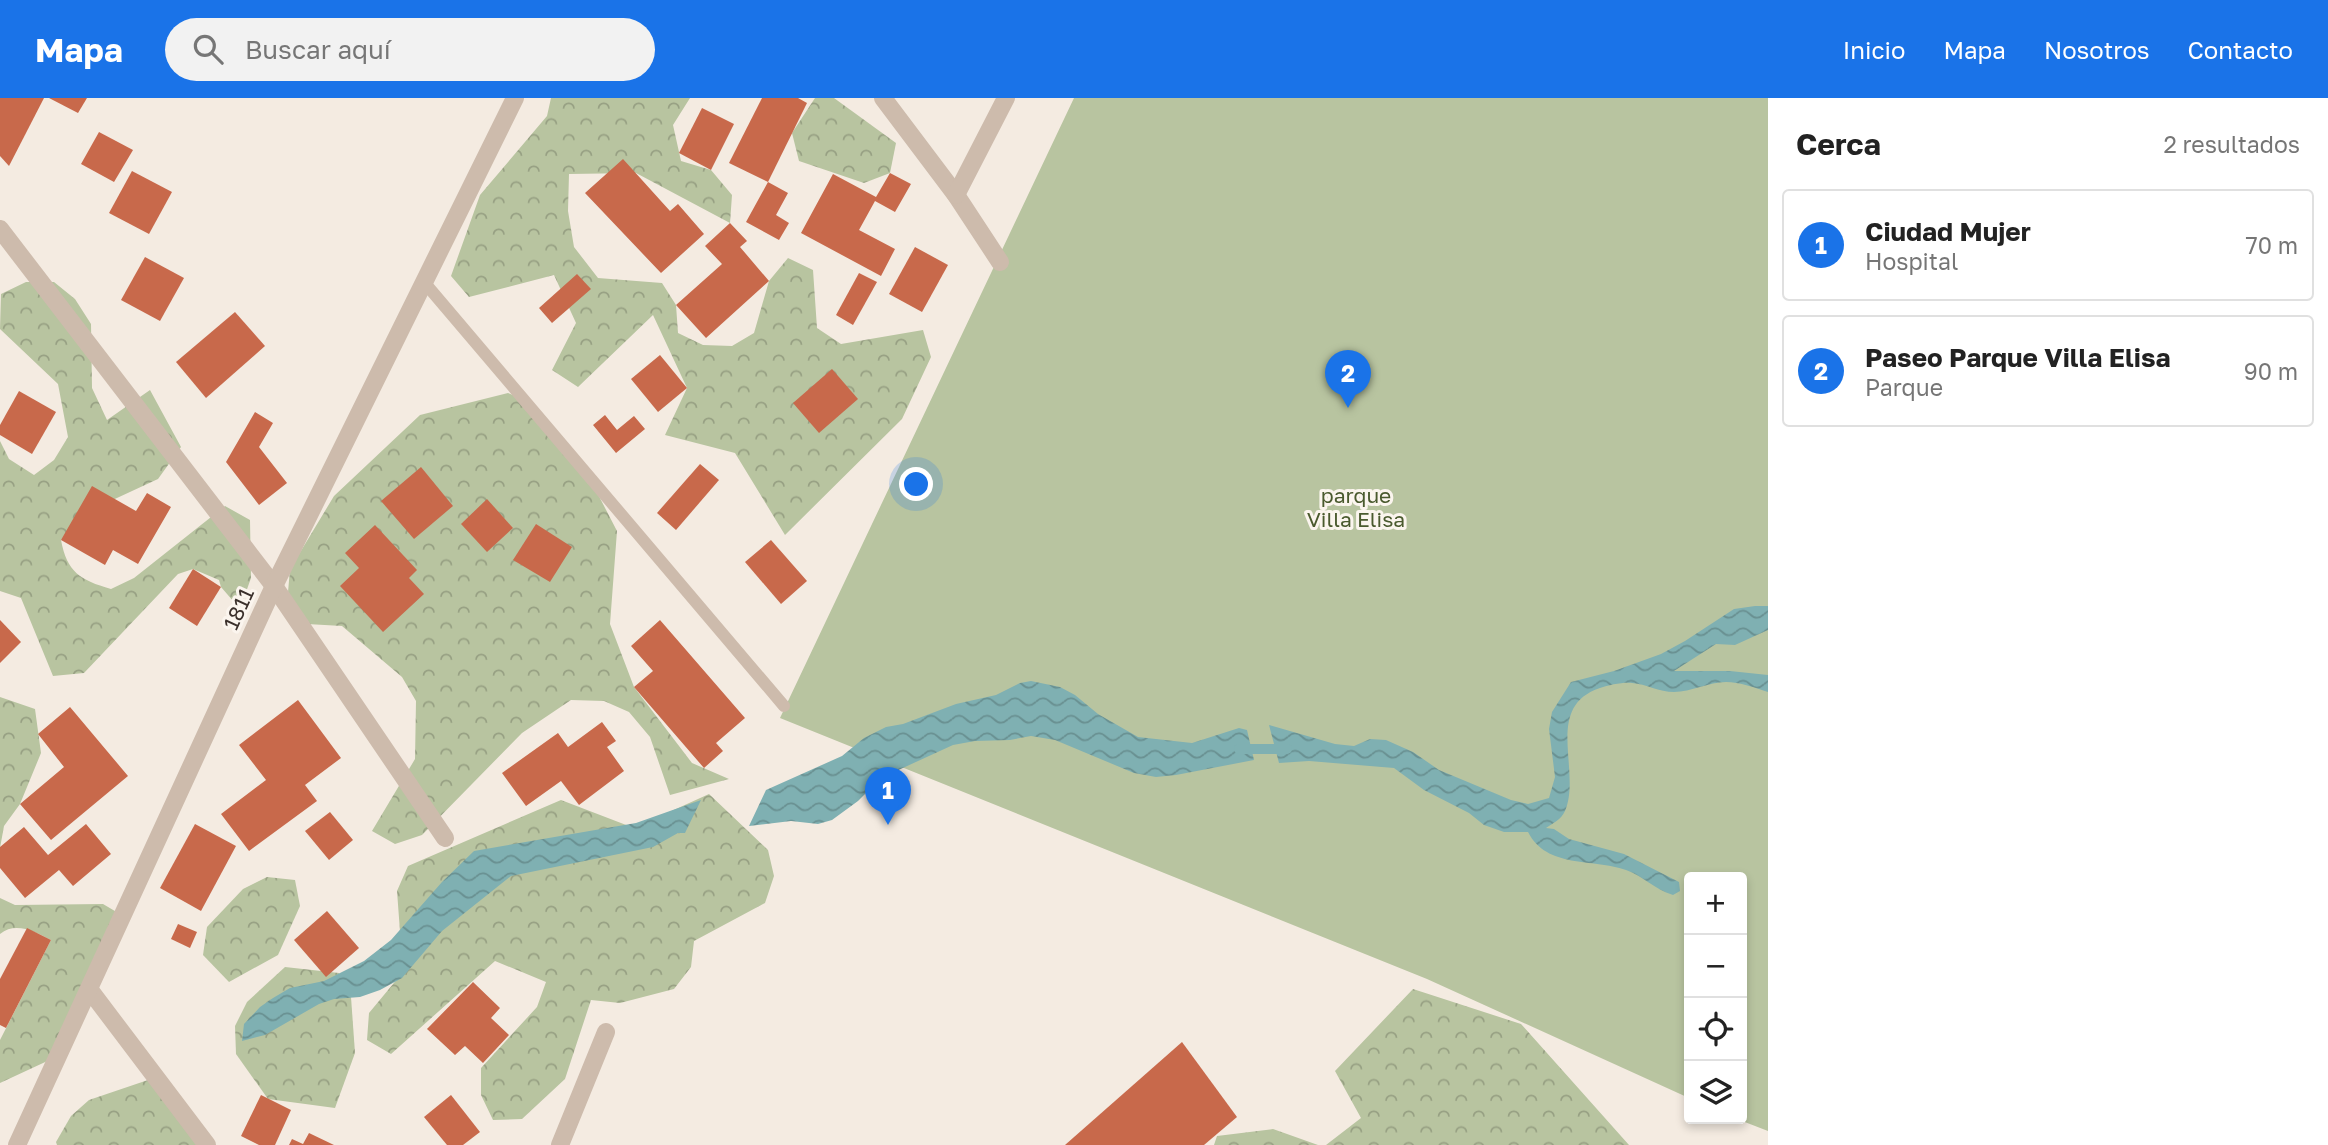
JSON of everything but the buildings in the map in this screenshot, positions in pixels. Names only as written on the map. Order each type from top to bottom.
[{"type":"street","name":"1811","points":[[17,1145],[274,586],[515,98]]},
{"type":"street","points":[[883,98],[956,195],[1000,262]]},
{"type":"street","points":[[956,195],[1006,98]]},
{"type":"street","points":[[0,229],[274,586],[445,838]]},
{"type":"street","points":[[89,989],[207,1145]]},
{"type":"street","points":[[561,1145],[606,1032]]},
{"type":"lane","points":[[424,282],[784,706]]},
{"type":"green space","points":[[551,98],[690,98],[673,125],[681,161],[711,170],[732,195],[730,223],[636,173],[569,174],[568,211],[574,247],[598,278],[662,283],[676,305],[678,333],[703,345],[732,346],[754,333],[769,281],[788,258],[813,270],[817,328],[841,344],[923,330],[931,357],[902,419],[785,535],[735,453],[665,435],[687,388],[653,315],[578,387],[552,370],[576,323],[554,275],[469,297],[451,276],[480,195],[547,116]]},
{"type":"green space","points":[[815,98],[834,98],[896,143],[890,173],[864,183],[799,161],[792,133]]},
{"type":"green space","name":"parque Villa Elisa","points":[[1074,98],[1768,98],[1768,1131],[1747,1123],[1747,872],[1684,872],[1684,1096],[1427,979],[780,718]]},
{"type":"green space","points":[[26,282],[54,282],[75,299],[91,324],[92,388],[107,420],[150,390],[181,447],[158,479],[104,504],[61,540],[71,567],[83,578],[111,589],[134,578],[225,506],[250,520],[251,578],[240,609],[221,587],[219,580],[193,569],[178,574],[84,673],[53,676],[21,598],[0,591],[0,441],[9,459],[34,475],[54,460],[68,437],[58,384],[0,329],[1,294]]},
{"type":"green space","points":[[508,393],[534,404],[589,477],[617,531],[610,624],[634,687],[692,763],[729,779],[670,795],[650,737],[629,712],[604,701],[571,700],[522,733],[422,835],[395,844],[372,831],[415,759],[416,701],[402,677],[342,626],[307,624],[287,604],[290,569],[334,496],[420,415]]},
{"type":"green space","points":[[0,697],[35,709],[41,753],[20,804],[4,826],[0,848]]},
{"type":"green space","points":[[709,794],[768,850],[774,876],[765,903],[694,941],[691,967],[674,989],[620,1003],[591,1000],[565,1079],[522,1119],[493,1120],[481,1095],[481,1068],[537,1007],[546,982],[495,961],[391,1054],[367,1040],[369,1013],[403,972],[397,891],[408,866],[561,800],[634,828]]},
{"type":"green space","points":[[267,877],[295,880],[300,906],[278,955],[229,982],[203,955],[207,927],[243,889]]},
{"type":"green space","points":[[0,898],[15,905],[103,904],[125,917],[56,1057],[0,1083],[0,1040],[51,940],[19,928],[12,928],[0,934]]},
{"type":"green space","points":[[285,967],[339,973],[351,997],[355,1053],[335,1108],[268,1099],[236,1054],[235,1026],[247,1002]]},
{"type":"green space","points":[[1413,989],[1521,1024],[1629,1145],[1326,1145],[1361,1118],[1335,1071]]},
{"type":"green space","points":[[148,1080],[211,1145],[57,1145],[56,1142],[71,1116],[89,1100]]},
{"type":"green space","points":[[1273,1129],[1318,1145],[1214,1145],[1217,1136]]},
{"type":"water","points":[[1768,606],[1768,630],[1735,645],[1716,644],[1674,671],[1730,671],[1768,675],[1768,692],[1726,682],[1674,692],[1637,684],[1616,684],[1600,688],[1583,697],[1573,710],[1568,725],[1569,795],[1563,814],[1546,828],[1554,829],[1569,839],[1624,854],[1679,882],[1680,891],[1673,895],[1626,870],[1558,857],[1536,844],[1528,832],[1504,832],[1484,825],[1469,813],[1424,790],[1394,768],[1309,761],[1279,763],[1269,725],[1335,744],[1354,746],[1370,739],[1386,740],[1413,752],[1439,770],[1511,800],[1528,804],[1549,798],[1555,777],[1549,729],[1552,712],[1571,682],[1614,671],[1661,654],[1734,609]]},
{"type":"water","points":[[1031,681],[1060,687],[1075,695],[1098,714],[1138,737],[1192,743],[1239,728],[1247,730],[1254,760],[1156,777],[1134,773],[1055,740],[1031,736],[1010,740],[975,741],[953,745],[881,778],[858,801],[832,820],[818,824],[791,821],[749,826],[766,790],[842,756],[864,738],[886,727],[903,724],[956,704],[996,695],[1020,683]]},
{"type":"water","points":[[701,800],[685,833],[678,833],[653,847],[511,876],[442,931],[402,978],[360,997],[334,999],[319,1004],[265,1035],[242,1041],[244,1024],[273,998],[290,988],[324,981],[364,961],[391,940],[442,882],[474,851],[636,823]]},
{"type":"waterway","points":[[1239,749],[1287,749]]},
{"type":"place","name":"Paseo Parque Villa Elisa","points":[[1348,408]]},
{"type":"place","name":"Ciudad Mujer","points":[[888,825]]}]
